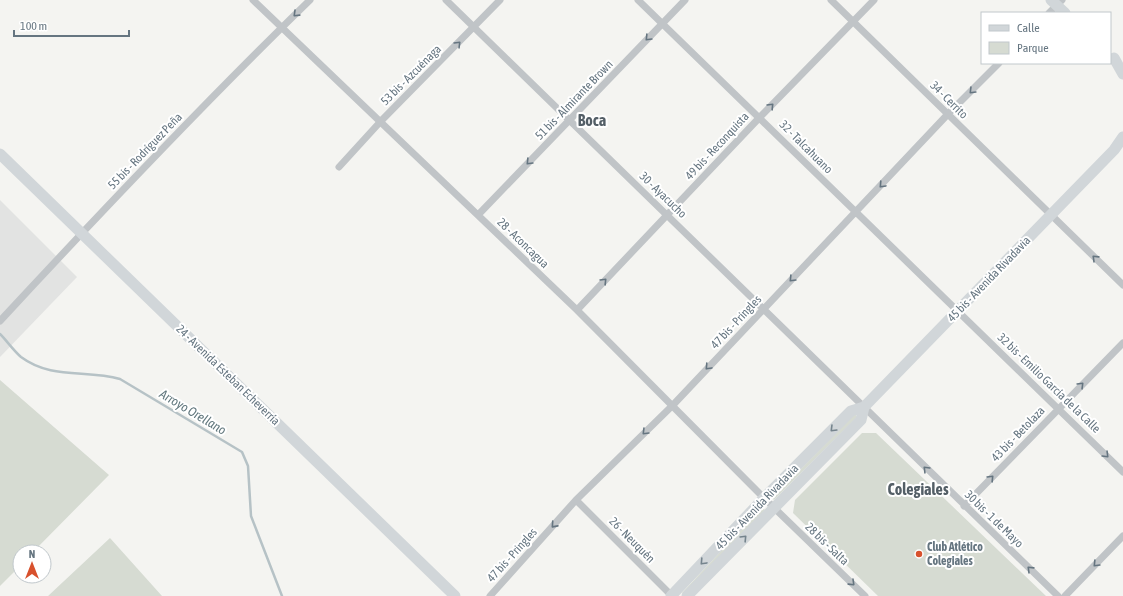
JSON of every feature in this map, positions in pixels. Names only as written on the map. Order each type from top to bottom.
[{"type":"main road","points":[[1055,5],[1064,12]]},
{"type":"main road","points":[[1112,56],[1123,65]]},
{"type":"main road","points":[[1112,56],[1123,74]]},
{"type":"main road","name":"45 bis - Avenida Rivadavia","points":[[672,596],[764,498],[851,411],[864,407],[1119,147],[1123,137]]},
{"type":"main road","name":"24 - Avenida Esteban Echeverría","points":[[0,154],[455,596]]},
{"type":"main road","name":"45 bis - Avenida Rivadavia","points":[[687,596],[773,507],[861,420],[864,407]]},
{"type":"street","name":"28 - Aconcagua","points":[[253,0],[577,310],[773,507]]},
{"type":"street","name":"55 bis - Rodríguez Peña","points":[[0,321],[82,232],[253,55],[310,0]]},
{"type":"street","name":"30 - Ayacucho","points":[[446,0],[864,407]]},
{"type":"street","name":"53 bis - Azcuénaga","points":[[339,167],[381,121],[500,0]]},
{"type":"street","name":"32 - Talcahuano","points":[[638,0],[958,310]]},
{"type":"street","name":"51 bis - Almirante Brown","points":[[478,215],[685,0]]},
{"type":"street","name":"34 - Cerrito","points":[[831,0],[1123,285]]},
{"type":"street","name":"49 bis - Reconquista","points":[[577,310],[760,117],[874,0]]},
{"type":"street","name":"47 bis - Pringles","points":[[490,596],[576,500],[673,405],[948,114],[998,64]]},
{"type":"street","name":"32 bis - Emilio García de la Calle","points":[[958,310],[1123,472]]},
{"type":"street","name":"43 bis - Betolaza","points":[[964,506],[1123,343]]},
{"type":"street","name":"30 bis - 1 de Mayo","points":[[864,407],[1058,596]]},
{"type":"street","name":"26 - Neuquén","points":[[576,500],[672,596]]},
{"type":"street","name":"28 bis - Salta","points":[[773,507],[865,596]]},
{"type":"street","points":[[1065,596],[1123,536]]},
{"type":"shaded area","points":[[0,200],[77,277],[0,357]]},
{"type":"green space","points":[[0,380],[109,475],[41,544],[12,544],[12,574],[0,586]]},
{"type":"green space","points":[[855,414],[857,417],[774,500],[772,498]]},
{"type":"green space","name":"Club Atlético Colegiales","points":[[862,433],[876,433],[1046,596],[878,596],[793,513],[795,500]]},
{"type":"green space","points":[[762,507],[765,510],[684,595],[682,593]]},
{"type":"green space","points":[[110,538],[162,596],[48,596]]},
{"type":"waterway","name":"Arroyo Orellano","points":[[0,334],[21,357],[33,364],[45,369],[69,373],[107,376],[120,379],[242,452],[248,466],[251,516],[282,596]]},
{"type":"place","name":"Club Atlético Colegiales","points":[[919,554]]},
{"type":"district","name":"Boca","points":[[592,120]]},
{"type":"district","name":"Colegiales","points":[[918,489]]}]
